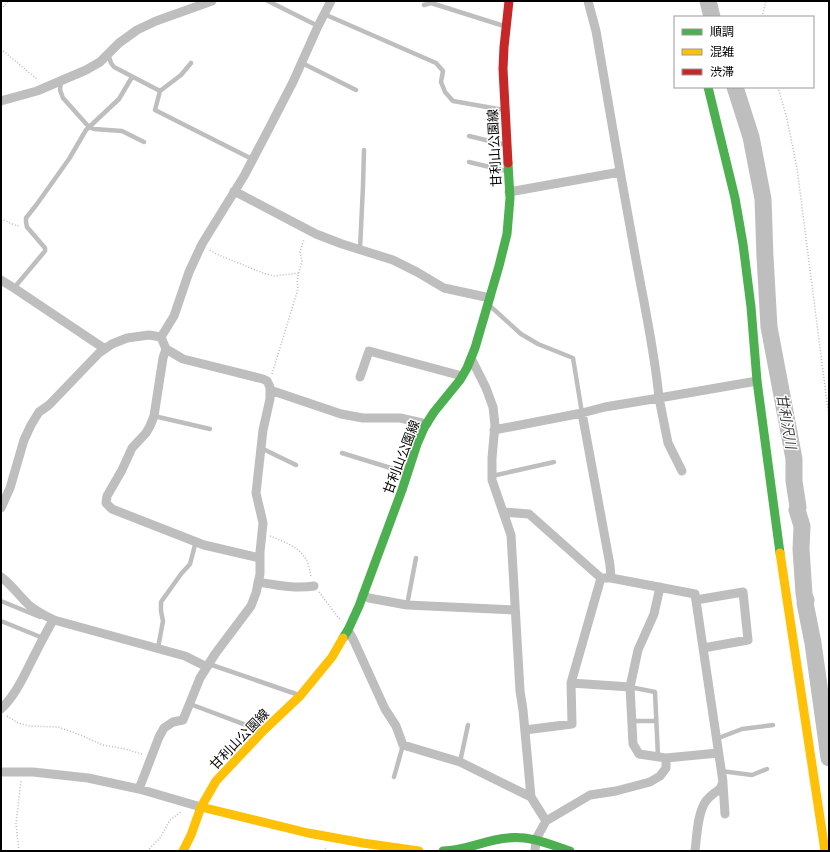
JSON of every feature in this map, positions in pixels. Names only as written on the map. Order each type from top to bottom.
[{"type":"street","points":[[1,101],[37,91],[86,70],[100,62],[119,43],[137,30],[156,21],[212,1]]},
{"type":"street","points":[[161,337],[174,316],[188,272],[202,244],[252,159],[293,82],[331,1]]},
{"type":"street","name":"甘利山公園線","points":[[183,851],[191,835],[201,807],[216,781],[263,731],[300,696],[332,657],[348,630],[418,444],[427,424],[434,412],[462,376],[475,348],[500,266],[507,234],[509,215],[510,198],[503,68],[509,1]]},
{"type":"street","points":[[588,1],[596,31],[649,332],[659,398],[668,443],[682,471]]},
{"type":"street","points":[[708,88],[735,198],[743,244],[752,307],[757,381],[782,568],[825,851]]},
{"type":"street","points":[[509,192],[620,172]]},
{"type":"street","points":[[234,191],[307,229],[342,244],[393,260],[444,288],[489,301]]},
{"type":"street","points":[[1,280],[105,349]]},
{"type":"street","points":[[1,508],[10,488],[24,440],[39,412],[49,405],[99,354],[112,344],[127,338],[149,336],[161,337]]},
{"type":"street","points":[[161,337],[166,349],[183,359],[263,379],[269,386],[341,414],[363,418],[400,418],[427,424]]},
{"type":"street","points":[[166,349],[163,358],[154,416],[146,433],[132,448],[122,470],[107,496],[106,503],[112,509],[204,545],[260,558]]},
{"type":"street","points":[[360,377],[369,352],[462,376]]},
{"type":"street","points":[[471,358],[486,388],[493,407],[495,425],[492,480],[511,535],[520,691],[531,797],[546,820]]},
{"type":"street","points":[[494,430],[582,413],[605,407],[757,381]]},
{"type":"street","points":[[139,788],[164,728],[173,722],[183,720],[200,678],[215,654],[251,606],[256,592],[260,574],[263,523],[256,493],[263,430],[270,399],[269,386]]},
{"type":"street","points":[[582,413],[610,565],[611,578]]},
{"type":"street","points":[[503,512],[529,514],[600,578],[611,578],[695,594],[723,782],[725,814]]},
{"type":"street","points":[[525,730],[572,724],[571,683],[600,578]]},
{"type":"street","points":[[3,580],[31,607],[53,621],[158,648],[208,665]]},
{"type":"street","points":[[258,582],[305,588],[314,586]]},
{"type":"street","points":[[660,587],[654,614],[638,650],[630,687],[633,744],[638,754],[662,757],[718,753]]},
{"type":"street","points":[[696,600],[743,592],[748,640],[703,648]]},
{"type":"street","points":[[362,595],[369,598],[407,605],[515,610]]},
{"type":"street","points":[[3,712],[22,680],[53,621]]},
{"type":"street","points":[[348,630],[385,709],[396,726],[403,745],[460,762],[531,797]]},
{"type":"street","points":[[571,683],[630,687]]},
{"type":"street","points":[[535,851],[536,839],[546,820],[590,795],[616,791],[650,782],[660,776],[666,768],[662,757]]},
{"type":"street","points":[[1,772],[33,772],[88,778],[139,788],[201,807],[308,833],[419,851]]},
{"type":"street","points":[[695,851],[699,820],[704,803],[713,793],[720,790],[723,782]]},
{"type":"street","points":[[443,851],[458,850],[507,837],[536,839],[570,851]]},
{"type":"lane","points":[[268,1],[318,26]]},
{"type":"lane","points":[[424,6],[431,3],[506,27]]},
{"type":"lane","points":[[324,14],[436,63],[443,71],[441,82],[444,92],[453,101],[506,110]]},
{"type":"lane","points":[[108,54],[114,67],[160,91]]},
{"type":"lane","points":[[191,63],[181,75],[160,91],[155,110],[252,159]]},
{"type":"lane","points":[[302,63],[356,90]]},
{"type":"lane","points":[[14,288],[45,251],[45,248],[27,227],[26,218],[68,159],[86,130],[119,99],[132,77]]},
{"type":"lane","points":[[61,81],[60,90],[63,98],[89,127],[94,129],[122,131],[144,142]]},
{"type":"lane","points":[[469,136],[507,145]]},
{"type":"lane","points":[[360,250],[364,150]]},
{"type":"lane","points":[[469,162],[508,172]]},
{"type":"lane","points":[[489,301],[522,334],[538,344],[573,358],[582,413]]},
{"type":"lane","points":[[154,416],[210,429]]},
{"type":"lane","points":[[262,448],[296,465]]},
{"type":"lane","points":[[342,453],[408,473]]},
{"type":"lane","points":[[492,476],[554,462]]},
{"type":"lane","points":[[158,648],[163,621],[161,602],[190,564],[196,542]]},
{"type":"lane","points":[[407,605],[416,558]]},
{"type":"lane","points":[[1,601],[53,621]]},
{"type":"lane","points":[[1,622],[43,638]]},
{"type":"lane","points":[[208,665],[300,696]]},
{"type":"lane","points":[[630,687],[655,692],[656,721],[662,757]]},
{"type":"lane","points":[[190,704],[263,731]]},
{"type":"lane","points":[[632,721],[656,721]]},
{"type":"lane","points":[[460,762],[468,725]]},
{"type":"lane","points":[[716,739],[742,729],[773,725]]},
{"type":"lane","points":[[394,777],[403,745]]},
{"type":"lane","points":[[721,771],[752,775],[767,769]]},
{"type":"path","points":[[1,8],[8,1]]},
{"type":"path","points":[[762,16],[766,1]]},
{"type":"path","points":[[1,49],[37,79],[43,88]]},
{"type":"path","points":[[778,88],[787,119],[797,168],[829,418]]},
{"type":"path","points":[[1,219],[16,226],[26,224]]},
{"type":"path","points":[[269,386],[298,289],[297,280],[302,261],[300,252],[307,229]]},
{"type":"path","points":[[202,244],[216,254],[262,273],[274,276],[299,273]]},
{"type":"path","points":[[263,533],[293,546],[302,554],[307,561],[314,586],[348,630]]},
{"type":"path","points":[[3,712],[9,718],[18,723],[29,726],[58,727],[103,745],[125,749],[151,757]]},
{"type":"path","points":[[19,851],[16,824],[22,772]]},
{"type":"path","points":[[147,851],[160,838],[170,820],[192,804]]},
{"type":"waterway","name":"甘利沢川","points":[[708,1],[712,16]]},
{"type":"waterway","name":"甘利沢川","points":[[735,88],[751,137],[763,199],[769,327],[794,459],[794,481],[798,507],[797,510],[802,526],[801,549],[804,594],[806,600],[805,603],[813,643],[829,758]]},
{"type":"traffic: fast","points":[[708,88],[735,198],[743,244],[751,307],[757,381],[780,553]]},
{"type":"traffic: fast","points":[[343,638],[359,606],[402,490],[417,444],[425,426],[434,412],[460,380],[467,368],[475,348],[507,234],[510,198],[508,163]]},
{"type":"traffic: fast","points":[[443,851],[451,851],[499,839],[515,837],[539,841],[570,851]]},
{"type":"traffic: slow","points":[[780,553],[825,851]]},
{"type":"traffic: slow","points":[[183,851],[191,835],[201,807],[216,781],[263,731],[300,696],[332,657],[343,638]]},
{"type":"traffic: slow","points":[[201,807],[308,833],[419,851]]},
{"type":"traffic: jam","points":[[508,163],[503,69],[509,1]]}]
